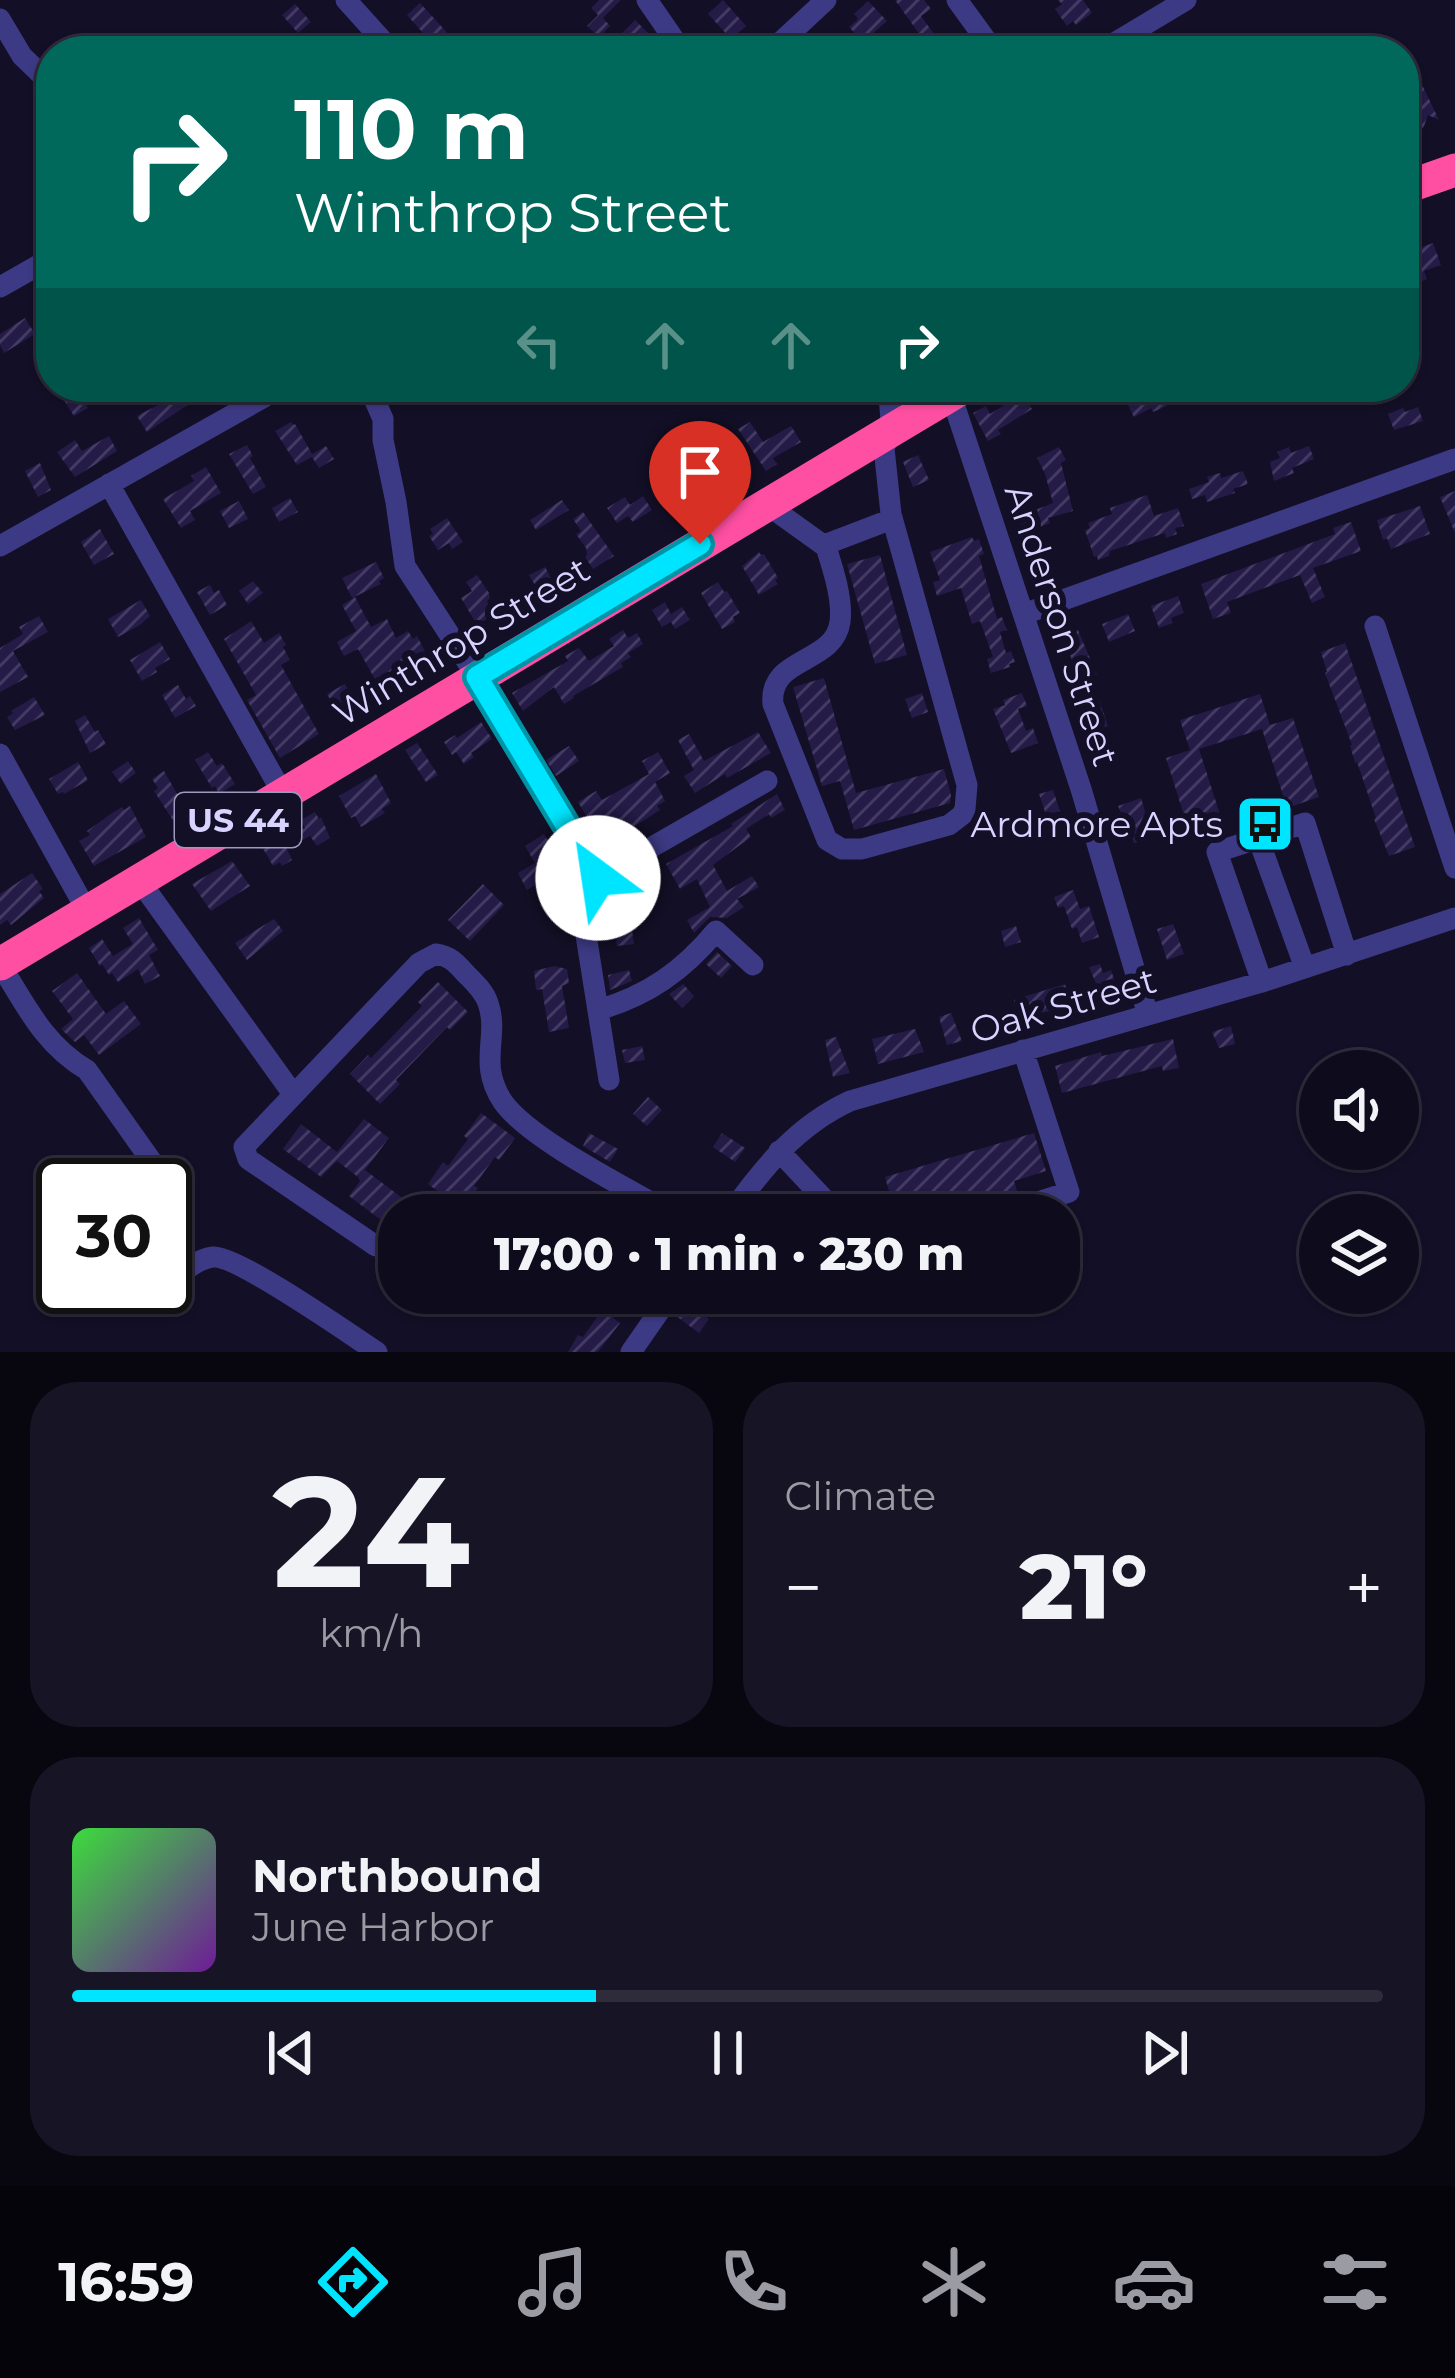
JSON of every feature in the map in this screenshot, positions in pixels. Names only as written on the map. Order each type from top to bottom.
[{"type":"highway","points":[[1419,183],[1455,170]]},
{"type":"highway","name":"Winthrop Street","points":[[0,964],[939,402]]},
{"type":"street","points":[[346,0],[378,36]]},
{"type":"street","points":[[647,0],[672,36]]},
{"type":"street","points":[[787,36],[826,0]]},
{"type":"street","points":[[957,0],[983,36]]},
{"type":"street","points":[[1126,36],[1186,0]]},
{"type":"street","points":[[0,19],[36,70]]},
{"type":"street","points":[[0,287],[36,267]]},
{"type":"street","points":[[0,546],[255,402]]},
{"type":"street","points":[[378,402],[405,566],[598,878]]},
{"type":"street","points":[[766,504],[824,544],[839,600],[840,626],[829,644],[779,677],[772,693],[822,829],[831,844],[848,850],[950,825],[965,809],[967,785],[892,519],[884,474],[884,448],[892,430],[889,402]]},
{"type":"street","name":"Anderson Street","points":[[960,402],[1148,1015]]},
{"type":"street","points":[[1024,614],[1455,459]]},
{"type":"street","points":[[110,484],[283,794]]},
{"type":"street","points":[[824,544],[892,519]]},
{"type":"street","points":[[1375,626],[1455,868]]},
{"type":"street","points":[[0,754],[87,911]]},
{"type":"street","points":[[608,1080],[579,891],[767,781]]},
{"type":"street","points":[[1262,982],[1217,852],[1258,838],[1305,824],[1347,955]]},
{"type":"street","points":[[1258,838],[1305,968]]},
{"type":"street","points":[[139,880],[293,1094]]},
{"type":"street","name":"Oak Street","points":[[745,1194],[779,1151],[815,1120],[850,1101],[1262,982],[1455,918]]},
{"type":"street","points":[[598,1010],[650,990],[716,932],[753,965]]},
{"type":"street","points":[[378,1246],[246,1156],[244,1150],[247,1141],[430,956],[446,955],[484,994],[490,1006],[491,1076],[506,1106],[555,1145],[638,1194]]},
{"type":"street","points":[[0,964],[47,1039],[87,1070],[149,1158]]},
{"type":"street","points":[[1023,1050],[1069,1192],[1063,1194]]},
{"type":"street","points":[[779,1151],[819,1194]]},
{"type":"street","points":[[192,1266],[216,1257],[229,1260],[377,1352]]},
{"type":"street","points":[[631,1352],[657,1314]]},
{"type":"building","points":[[599,0],[621,0],[603,18],[610,26],[600,36],[587,26],[598,15],[591,8]]},
{"type":"building","points":[[723,0],[746,26],[728,36],[708,14]]},
{"type":"building","points":[[895,0],[924,0],[931,9],[921,16],[934,34],[921,36]]},
{"type":"building","points":[[1058,0],[1083,0],[1092,13],[1067,26],[1055,9],[1062,4]]},
{"type":"building","points":[[868,1],[887,21],[870,36],[857,36],[849,27],[858,19],[854,14]]},
{"type":"building","points":[[420,3],[450,36],[426,36],[407,15]]},
{"type":"building","points":[[295,4],[311,22],[298,33],[282,15]]},
{"type":"building","points":[[635,20],[651,36],[625,36],[622,33]]},
{"type":"building","points":[[1419,78],[1439,120],[1428,115],[1423,129],[1419,124]]},
{"type":"building","points":[[1433,243],[1441,265],[1424,271],[1427,279],[1419,282],[1419,248]]},
{"type":"building","points":[[25,318],[35,334],[4,353],[0,334]]},
{"type":"building","points":[[65,402],[84,402],[88,408],[74,416]]},
{"type":"building","points":[[164,402],[192,402],[147,432],[137,416]]},
{"type":"building","points":[[1009,402],[1027,402],[1032,409],[988,441],[973,413],[986,406],[990,414]]},
{"type":"building","points":[[1165,402],[1167,406],[1134,417],[1128,405]]},
{"type":"building","points":[[1418,407],[1423,421],[1394,430],[1388,414]]},
{"type":"building","points":[[291,422],[312,454],[326,446],[334,459],[319,468],[312,457],[297,465],[275,431]]},
{"type":"building","points":[[750,422],[763,442],[791,426],[801,442],[773,458],[777,464],[766,471],[738,429]]},
{"type":"building","points":[[109,436],[117,451],[75,477],[57,452],[75,440],[82,451]]},
{"type":"building","points":[[247,445],[266,487],[253,494],[229,454]]},
{"type":"building","points":[[1309,446],[1314,459],[1274,481],[1270,462],[1280,458],[1277,452]]},
{"type":"building","points":[[1059,447],[1066,460],[1061,463],[1073,511],[1048,518],[1050,523],[1022,534],[1017,521],[1053,503],[1037,458]]},
{"type":"building","points":[[918,455],[929,480],[913,487],[903,462]]},
{"type":"building","points":[[40,463],[51,490],[38,497],[25,471]]},
{"type":"building","points":[[206,467],[221,493],[190,511],[195,520],[181,528],[163,499],[194,481],[191,476]]},
{"type":"building","points":[[692,469],[710,496],[693,506],[679,487],[685,484],[680,476]]},
{"type":"building","points":[[1243,471],[1248,484],[1233,489],[1235,493],[1207,502],[1205,495],[1192,499],[1189,489],[1209,482],[1207,477]]},
{"type":"building","points":[[1455,491],[1455,533],[1440,497]]},
{"type":"building","points":[[1147,495],[1154,516],[1178,508],[1184,526],[1166,538],[1165,533],[1110,551],[1098,560],[1094,557],[1085,530],[1090,528],[1088,523],[1112,514],[1110,508]]},
{"type":"building","points":[[643,496],[652,510],[633,522],[628,516],[617,523],[607,508],[625,497],[630,505]]},
{"type":"building","points":[[290,498],[298,512],[279,522],[272,508]]},
{"type":"building","points":[[562,500],[569,510],[536,530],[530,520]]},
{"type":"building","points":[[239,501],[248,519],[229,528],[220,511]]},
{"type":"building","points":[[1420,506],[1430,534],[1391,549],[1377,520]]},
{"type":"building","points":[[583,512],[614,556],[593,569],[573,519]]},
{"type":"building","points":[[447,518],[463,542],[438,550],[430,529]]},
{"type":"building","points":[[1351,522],[1361,551],[1313,568],[1325,597],[1312,603],[1300,575],[1227,602],[1231,613],[1213,619],[1201,584],[1335,534],[1333,528]]},
{"type":"building","points":[[100,529],[114,554],[94,565],[81,542]]},
{"type":"building","points":[[972,537],[979,539],[984,554],[979,556],[997,619],[1002,617],[1007,630],[1000,632],[1006,653],[1011,651],[1015,662],[991,673],[987,659],[993,657],[980,621],[972,624],[961,588],[937,596],[933,582],[940,580],[930,552]]},
{"type":"building","points":[[759,552],[778,584],[759,595],[742,566]]},
{"type":"building","points":[[880,555],[907,655],[875,664],[847,564]]},
{"type":"building","points":[[376,562],[384,578],[381,584],[352,598],[342,578]]},
{"type":"building","points":[[545,567],[557,589],[542,597],[529,575]]},
{"type":"building","points":[[477,575],[489,593],[493,615],[477,625],[461,598],[472,591],[466,582]]},
{"type":"building","points":[[253,581],[263,593],[248,604],[239,591]]},
{"type":"building","points":[[718,582],[740,613],[722,629],[701,593]]},
{"type":"building","points":[[210,585],[214,593],[219,590],[227,605],[210,615],[197,592]]},
{"type":"building","points":[[1178,596],[1184,613],[1159,628],[1151,606]]},
{"type":"building","points":[[355,597],[371,627],[387,619],[396,638],[408,631],[413,639],[417,636],[430,661],[382,692],[358,649],[344,656],[337,642],[356,631],[342,605]]},
{"type":"building","points":[[141,600],[150,616],[118,637],[108,619]]},
{"type":"building","points":[[665,602],[671,614],[682,607],[690,620],[675,629],[671,622],[662,627],[652,610]]},
{"type":"building","points":[[1128,614],[1135,631],[1109,642],[1102,624]]},
{"type":"building","points":[[39,616],[48,632],[13,651],[28,677],[0,692],[0,648],[23,634],[19,627]]},
{"type":"building","points":[[251,621],[264,643],[279,633],[290,660],[281,665],[319,734],[280,758],[247,700],[256,695],[224,639]]},
{"type":"building","points":[[623,630],[628,638],[637,633],[643,644],[628,653],[631,657],[621,663],[623,667],[564,704],[554,687],[523,711],[512,693],[568,661],[565,656],[579,648],[589,661],[614,646],[609,639]]},
{"type":"building","points":[[1078,630],[1097,675],[1083,680],[1062,635]]},
{"type":"building","points":[[160,642],[170,659],[142,681],[130,660]]},
{"type":"building","points":[[1345,643],[1415,847],[1389,856],[1325,673],[1321,652]]},
{"type":"building","points":[[824,678],[856,793],[944,769],[950,803],[854,830],[840,781],[822,786],[793,687]]},
{"type":"building","points":[[345,684],[356,703],[339,715],[327,694]]},
{"type":"building","points":[[178,685],[196,706],[175,718],[162,695]]},
{"type":"building","points":[[922,693],[928,712],[912,718],[905,699]]},
{"type":"building","points":[[1022,693],[1027,706],[1018,709],[1026,731],[1033,728],[1038,743],[1011,753],[993,709]]},
{"type":"building","points":[[1260,694],[1270,725],[1293,718],[1319,797],[1287,808],[1262,729],[1199,749],[1224,827],[1191,838],[1166,758],[1190,750],[1180,720]]},
{"type":"building","points":[[34,697],[45,715],[15,730],[7,717]]},
{"type":"building","points":[[1100,702],[1108,726],[1093,731],[1088,705]]},
{"type":"building","points":[[85,715],[106,744],[90,753],[75,721]]},
{"type":"building","points":[[481,722],[492,739],[464,764],[444,742]]},
{"type":"building","points":[[758,732],[771,753],[695,793],[684,776],[694,770],[678,740],[689,734],[704,761]]},
{"type":"building","points":[[417,743],[438,775],[426,782],[405,750]]},
{"type":"building","points":[[569,746],[579,761],[556,776],[546,760]]},
{"type":"building","points":[[208,752],[217,766],[222,763],[235,784],[219,794],[195,760]]},
{"type":"building","points":[[658,752],[670,773],[655,782],[665,801],[657,806],[660,810],[604,846],[578,802],[596,791],[602,800],[649,774],[642,761]]},
{"type":"building","points":[[128,761],[136,773],[121,784],[112,772]]},
{"type":"building","points":[[78,762],[88,780],[58,794],[49,779]]},
{"type":"building","points":[[164,771],[188,813],[174,822],[154,791],[158,788],[152,779]]},
{"type":"building","points":[[376,774],[391,803],[382,809],[385,813],[361,827],[339,796]]},
{"type":"building","points":[[1053,790],[1060,811],[1046,815],[1039,794]]},
{"type":"building","points":[[777,794],[785,810],[746,829],[751,837],[713,865],[727,891],[752,876],[759,887],[737,899],[744,907],[727,918],[710,917],[694,933],[687,920],[710,907],[697,879],[680,889],[666,864]]},
{"type":"building","points":[[1141,798],[1150,828],[1144,831],[1147,839],[1134,843],[1118,806]]},
{"type":"building","points":[[130,806],[146,837],[94,866],[79,841],[112,813]]},
{"type":"building","points":[[315,812],[330,838],[317,846],[310,836],[297,843],[292,836],[305,828],[301,820]]},
{"type":"building","points":[[280,834],[292,860],[273,866],[261,845]]},
{"type":"building","points":[[544,834],[569,875],[551,890],[544,879],[527,890],[518,873],[535,863],[525,846]]},
{"type":"building","points":[[232,861],[250,886],[211,911],[192,884]]},
{"type":"building","points":[[32,873],[44,898],[11,925],[7,920],[0,925],[0,894]]},
{"type":"building","points":[[644,876],[658,901],[640,911],[626,886]]},
{"type":"building","points":[[483,884],[504,905],[470,941],[448,920]]},
{"type":"building","points":[[1073,890],[1080,909],[1089,906],[1099,937],[1082,943],[1077,927],[1072,929],[1064,906],[1058,908],[1054,897]]},
{"type":"building","points":[[139,918],[158,950],[149,955],[160,976],[145,984],[138,969],[118,982],[89,948],[102,939],[113,956],[133,944],[123,928]]},
{"type":"building","points":[[274,919],[283,931],[247,960],[235,943]]},
{"type":"building","points":[[631,922],[634,944],[617,946],[614,924]]},
{"type":"building","points":[[1173,924],[1184,954],[1167,960],[1157,929]]},
{"type":"building","points":[[1016,926],[1021,942],[1005,947],[1001,931]]},
{"type":"building","points":[[717,952],[732,966],[721,978],[706,964]]},
{"type":"building","points":[[1100,964],[1103,973],[1111,970],[1117,988],[1100,993],[1089,967]]},
{"type":"building","points":[[554,966],[567,969],[569,983],[562,986],[569,1028],[549,1032],[534,971]]},
{"type":"building","points":[[629,970],[632,981],[610,990],[608,975]]},
{"type":"building","points":[[77,973],[106,1014],[124,1001],[141,1024],[99,1055],[84,1035],[75,1042],[61,1029],[73,1019],[52,991]]},
{"type":"building","points":[[438,982],[468,1012],[396,1080],[400,1084],[380,1104],[350,1074],[422,1006],[418,1002]]},
{"type":"building","points":[[683,984],[694,996],[682,1008],[669,994]]},
{"type":"building","points":[[1065,984],[1071,1003],[1061,1006],[1063,1012],[1018,1018],[1014,1000]]},
{"type":"building","points":[[951,1013],[962,1041],[947,1045],[939,1017]]},
{"type":"building","points":[[1231,1026],[1235,1044],[1219,1048],[1212,1032]]},
{"type":"building","points":[[915,1029],[924,1052],[878,1064],[872,1039]]},
{"type":"building","points":[[836,1037],[850,1073],[833,1077],[825,1040]]},
{"type":"building","points":[[1173,1039],[1179,1068],[1163,1071],[1162,1066],[1062,1093],[1055,1066]]},
{"type":"building","points":[[642,1046],[645,1060],[625,1063],[622,1050]]},
{"type":"building","points":[[648,1097],[662,1110],[647,1126],[633,1114]]},
{"type":"building","points":[[481,1113],[515,1138],[499,1160],[495,1157],[473,1194],[442,1194],[428,1184],[443,1162],[448,1166],[468,1139],[464,1136]]},
{"type":"building","points":[[364,1119],[389,1138],[365,1170],[397,1194],[378,1194],[378,1218],[349,1196],[360,1181],[337,1161],[321,1177],[283,1149],[301,1124],[337,1152]]},
{"type":"building","points":[[589,1133],[618,1149],[610,1162],[583,1146]]},
{"type":"building","points":[[722,1133],[745,1148],[735,1162],[713,1147]]},
{"type":"building","points":[[1034,1133],[1046,1171],[1014,1181],[1018,1194],[890,1194],[885,1177]]},
{"type":"building","points":[[599,1314],[616,1314],[613,1318],[620,1323],[598,1352],[568,1352],[578,1335],[583,1337]]},
{"type":"building","points":[[702,1314],[709,1319],[699,1333],[676,1316]]},
{"type":"place","name":"Ardmore Apts","points":[[1265,824]]},
{"type":"route","points":[[598,878],[477,677],[700,544]]}]
